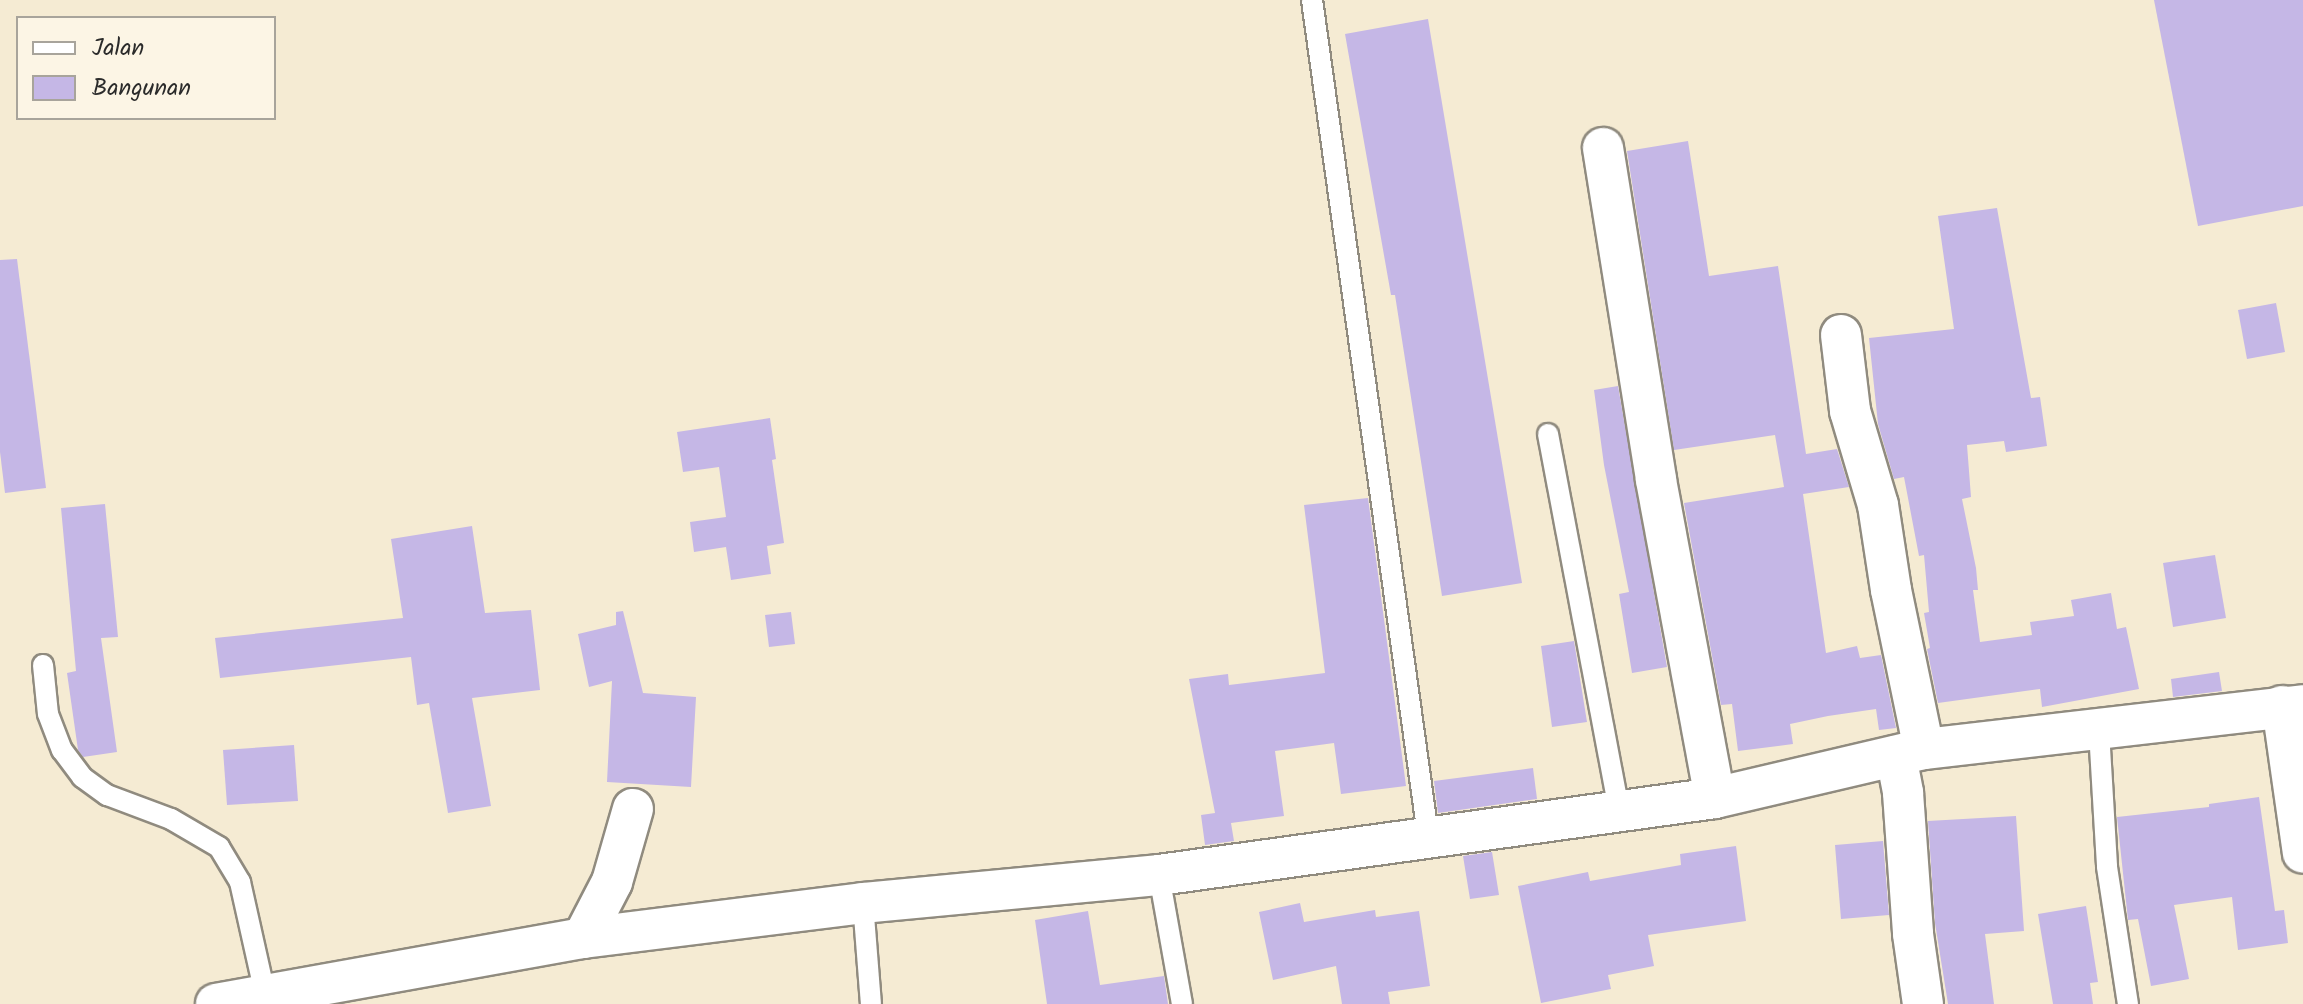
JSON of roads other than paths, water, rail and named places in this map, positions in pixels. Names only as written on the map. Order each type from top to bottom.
[{"type":"street","points":[[1603,148],[1656,480],[1715,798]]},
{"type":"street","points":[[1841,335],[1850,411],[1878,505],[1891,590],[1910,752],[1903,793],[1913,934],[1923,1004]]},
{"type":"street","points":[[216,1004],[266,998],[583,938],[863,903],[1159,875],[1428,835],[1715,798],[1910,752],[2292,705],[2303,853]]},
{"type":"street","points":[[583,938],[612,882],[633,809]]},
{"type":"lane","points":[[1312,0],[1428,835]]},
{"type":"lane","points":[[1548,434],[1619,811]]},
{"type":"lane","points":[[43,665],[48,714],[62,750],[82,777],[107,795],[171,819],[219,847],[240,882],[266,998]]},
{"type":"lane","points":[[2099,731],[2107,867],[2128,1004]]},
{"type":"lane","points":[[1159,875],[1182,1004]]},
{"type":"lane","points":[[863,903],[871,1004]]}]
